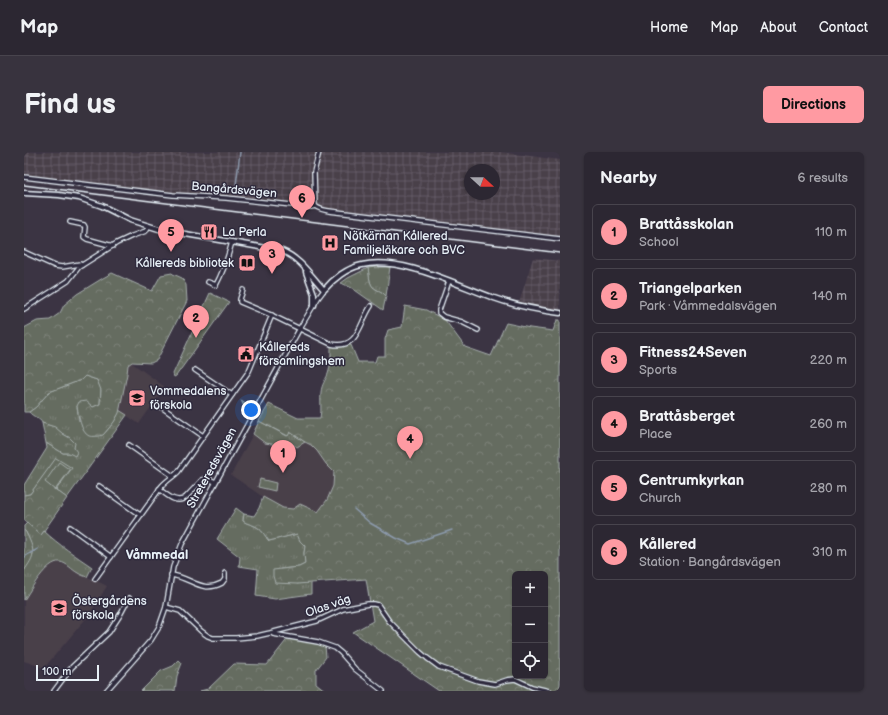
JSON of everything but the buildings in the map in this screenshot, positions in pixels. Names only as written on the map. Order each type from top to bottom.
[{"type":"street","points":[[315,206],[314,172],[319,152]]},
{"type":"street","name":"Bangårdsvägen","points":[[24,177],[173,195],[226,198],[311,207],[315,206],[321,209],[337,212],[560,239]]},
{"type":"street","points":[[24,193],[79,198],[148,227],[284,252],[291,255],[298,261],[324,290],[336,278],[360,265],[391,264],[413,268],[516,305],[560,313]]},
{"type":"street","points":[[70,222],[84,225],[84,237],[87,240],[113,246]]},
{"type":"street","points":[[24,309],[68,281],[82,265],[122,240],[146,231],[148,227]]},
{"type":"street","points":[[208,282],[216,285],[221,276],[232,242]]},
{"type":"street","points":[[24,252],[55,266],[62,267],[82,265]]},
{"type":"street","points":[[306,270],[314,294],[314,305]]},
{"type":"street","points":[[449,281],[439,313],[444,317],[462,322],[478,330]]},
{"type":"street","points":[[244,290],[240,302],[300,328],[331,344],[338,345],[345,344],[355,338],[360,330],[366,313],[371,306]]},
{"type":"street","name":"Streteredsvägen","points":[[106,691],[151,640],[159,627],[166,607],[175,559],[182,544],[300,328],[324,290]]},
{"type":"street","points":[[95,579],[159,489],[178,472],[249,371],[272,316]]},
{"type":"street","points":[[195,370],[232,395]]},
{"type":"street","points":[[157,404],[203,436]]},
{"type":"street","points":[[128,445],[173,476]]},
{"type":"street","points":[[159,489],[172,498],[183,500],[202,480],[208,479],[215,482]]},
{"type":"street","points":[[99,486],[140,515]]},
{"type":"street","points":[[70,528],[111,557]]},
{"type":"street","points":[[171,575],[178,576],[199,586],[212,587],[222,583],[225,579],[225,573]]},
{"type":"street","points":[[54,691],[72,667],[109,632],[129,598]]},
{"type":"street","name":"Olas väg","points":[[166,607],[180,611],[204,634],[213,638],[236,638],[270,634],[317,622],[343,609],[374,604],[378,606],[389,622],[426,658],[439,666],[478,681],[495,684],[507,680],[515,680],[532,687],[549,691]]},
{"type":"street","points":[[270,634],[318,642],[335,648],[355,669],[383,691]]},
{"type":"shaded area","points":[[24,152],[500,152],[560,160],[560,237],[276,202],[148,191],[24,176]]},
{"type":"shaded area","points":[[533,258],[560,261],[560,311],[519,303]]},
{"type":"shaded area","name":"Vommedalens förskola","points":[[129,363],[132,363],[165,387],[139,424],[116,408],[118,383]]},
{"type":"shaded area","points":[[253,434],[265,443],[278,447],[291,443],[297,447],[305,442],[317,451],[334,472],[333,486],[327,500],[318,513],[300,505],[293,509],[283,508],[263,497],[231,475]]},
{"type":"shaded area","name":"Östergårdens förskola","points":[[56,562],[65,564],[78,573],[107,586],[89,615],[44,668],[24,661],[24,600],[44,571],[51,564]]},
{"type":"green space","points":[[390,267],[386,296],[372,285],[369,278],[368,268]]},
{"type":"green space","points":[[368,268],[372,285],[386,296],[383,310],[352,288],[341,283]]},
{"type":"green space","points":[[112,273],[152,291],[161,275],[172,273],[182,278],[186,285],[187,301],[157,360],[151,363],[132,362],[128,365],[119,413],[114,422],[103,435],[89,436],[82,427],[77,406],[79,402],[86,401],[93,407],[100,404],[101,390],[97,380],[85,376],[81,380],[49,392],[36,407],[29,412],[24,412],[24,328],[37,321],[50,320],[60,313],[64,305],[77,294]]},
{"type":"green space","points":[[210,293],[229,302],[174,377],[173,374]]},
{"type":"green space","points":[[405,306],[426,310],[445,320],[465,347],[491,356],[506,323],[553,331],[557,320],[560,320],[560,691],[439,691],[353,632],[373,621],[366,579],[297,584],[275,583],[273,570],[299,567],[305,564],[305,546],[300,541],[297,534],[269,541],[260,529],[243,521],[244,514],[254,516],[263,497],[283,508],[293,509],[300,504],[318,512],[327,500],[333,486],[334,472],[311,445],[290,432],[288,436],[259,421],[269,404],[298,418],[320,418],[321,392],[329,371],[331,345],[340,347],[351,345],[358,362],[375,362],[377,356],[385,356],[385,339],[388,330],[402,327]]},
{"type":"green space","points":[[85,376],[97,380],[101,389],[100,404],[93,407],[89,404],[77,406],[79,421],[103,435],[115,420],[119,410],[127,415],[67,498],[56,490],[56,459],[30,494],[24,495],[24,485],[47,448],[46,443],[63,453],[75,455],[70,438],[54,428],[42,423],[29,412],[36,407],[49,392],[81,380]]},
{"type":"green space","points":[[241,400],[252,407],[247,416],[244,413],[245,409]]},
{"type":"green space","points":[[259,421],[287,436],[290,432],[305,442],[297,447],[291,443],[286,448],[265,443],[253,434]]},
{"type":"green space","points":[[42,423],[55,427],[75,443],[74,448],[77,452],[75,456],[69,453],[63,453],[46,443]]},
{"type":"green space","points":[[56,458],[72,468],[56,490],[67,498],[41,535],[24,520],[24,495],[30,494]]},
{"type":"green space","points":[[59,462],[70,470],[55,490],[45,482]]},
{"type":"green space","points":[[260,479],[276,483],[275,491],[258,487]]},
{"type":"green space","points":[[236,508],[244,514],[243,521],[260,529],[269,541],[297,534],[300,541],[305,546],[305,564],[299,567],[280,569],[297,584],[311,582],[311,594],[275,599],[256,596],[258,569],[239,566],[240,557],[217,539]]},
{"type":"green space","points":[[27,523],[41,535],[44,531],[92,567],[87,577],[79,574],[63,563],[55,563],[44,571],[24,600],[24,571],[33,554],[32,547],[24,530],[24,526]]},
{"type":"green space","points":[[24,530],[32,546],[33,553],[31,560],[24,571]]},
{"type":"green space","points":[[289,637],[325,646],[326,657],[316,670],[316,683],[326,691],[200,691],[208,689],[234,664],[267,665]]},
{"type":"green space","points":[[179,660],[182,663],[177,676],[175,691],[141,691],[161,671],[173,666]]},
{"type":"waterway","points":[[235,194],[240,152]]},
{"type":"waterway","points":[[354,509],[370,523],[410,544],[452,530]]},
{"type":"waterway","points":[[24,558],[38,549]]},
{"type":"railway","points":[[24,185],[560,253]]},
{"type":"place","name":"Kållered","points":[[302,218]]},
{"type":"place","name":"La Perla","points":[[209,232]]},
{"type":"place","name":"Nötkärnan Kållered Familjeläkare och BVC","points":[[330,243]]},
{"type":"place","name":"Centrumkyrkan","points":[[171,252]]},
{"type":"place","name":"Kållereds bibliotek","points":[[247,263]]},
{"type":"place","name":"Fitness24Seven","points":[[272,274]]},
{"type":"place","name":"Triangelparken","points":[[196,338]]},
{"type":"place","name":"Kållereds församlingshem","points":[[246,354]]},
{"type":"place","name":"Vommedalens förskola","points":[[137,398]]},
{"type":"place","name":"Brattåsberget","points":[[410,459]]},
{"type":"place","name":"Brattåsskolan","points":[[283,473]]},
{"type":"place","name":"Östergårdens förskola","points":[[59,608]]},
{"type":"district","name":"Våmmedal","points":[[157,555]]}]
